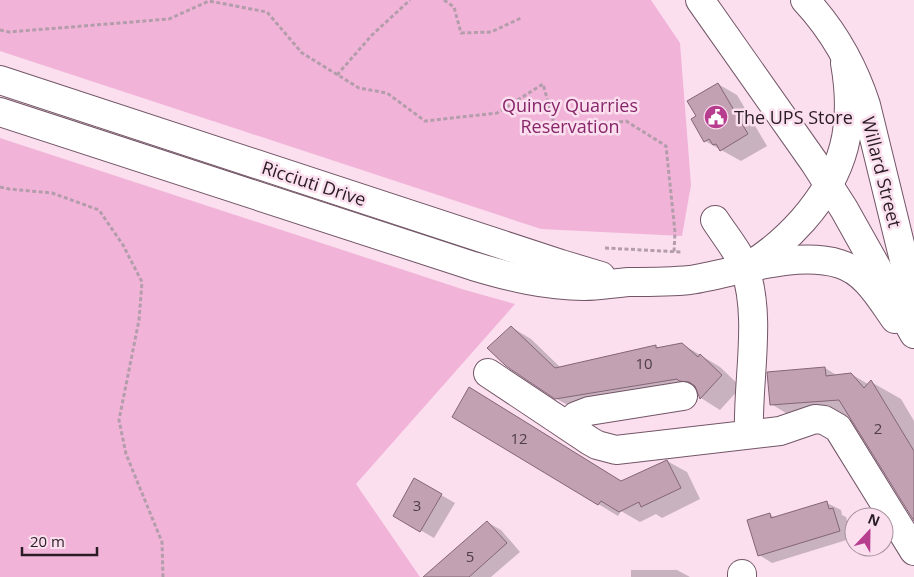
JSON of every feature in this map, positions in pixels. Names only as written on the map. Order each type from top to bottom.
[{"type":"main road","points":[[700,0],[829,185],[914,334]]},
{"type":"main road","name":"Willard Street","points":[[805,0],[821,17],[843,49],[859,84],[866,105],[914,301]]},
{"type":"main road","name":"Ricciuti Drive","points":[[745,268],[760,259],[785,239],[808,213],[829,185],[842,156],[849,124],[849,90],[843,49]]},
{"type":"main road","name":"Ricciuti Drive","points":[[0,80],[552,261],[629,282]]},
{"type":"main road","name":"Ricciuti Drive","points":[[0,112],[500,274],[533,282],[562,285],[651,283],[692,279],[779,263],[817,260],[840,264],[853,270],[864,279],[914,347]]},
{"type":"main road","points":[[715,220],[745,268],[752,299],[753,317],[748,406],[749,434]]},
{"type":"main road","points":[[488,373],[597,445],[616,450],[788,429],[815,419],[832,423],[838,428],[914,551]]},
{"type":"main road","points":[[567,426],[576,416],[589,411],[683,396]]},
{"type":"path","points":[[337,75],[372,35],[410,0]]},
{"type":"path","points":[[444,0],[454,7],[461,33],[491,32],[522,18]]},
{"type":"path","points":[[0,30],[9,32],[169,19],[209,1],[266,12],[302,53],[359,88],[387,93],[425,121],[498,113],[544,84],[556,132],[626,121],[666,146],[675,232],[674,252]]},
{"type":"path","points":[[0,187],[52,193],[99,210],[123,245],[142,282],[139,320],[119,420],[126,454],[162,542],[163,577]]},
{"type":"path","points":[[604,248],[684,252]]},
{"type":"green space","name":"Quincy Quarries Reservation","points":[[0,0],[651,0],[680,43],[691,185],[682,236],[541,229],[0,51]]},
{"type":"green space","points":[[0,138],[465,290],[515,304],[356,484],[420,577],[0,577]]},
{"type":"building","name":"The UPS Store","points":[[718,83],[748,134],[720,151],[716,144],[713,145],[709,139],[704,142],[691,119],[696,116],[687,101]]},
{"type":"building","points":[[511,326],[555,368],[656,345],[656,348],[682,343],[698,357],[700,354],[722,375],[700,399],[695,386],[689,382],[677,379],[555,399],[506,366],[487,348]]},
{"type":"building","points":[[825,367],[826,376],[851,373],[864,388],[871,380],[914,451],[914,521],[839,400],[770,405],[767,372]]},
{"type":"building","points":[[469,387],[621,481],[667,460],[681,488],[641,507],[639,502],[619,512],[601,501],[598,505],[452,417]]},
{"type":"building","points":[[414,478],[442,494],[420,532],[393,516]]},
{"type":"building","points":[[827,501],[829,509],[833,508],[840,531],[758,556],[747,520],[770,513],[771,518]]},
{"type":"building","points":[[487,521],[507,543],[469,577],[423,577]]},
{"type":"place","name":"The UPS Store","points":[[716,117]]}]
